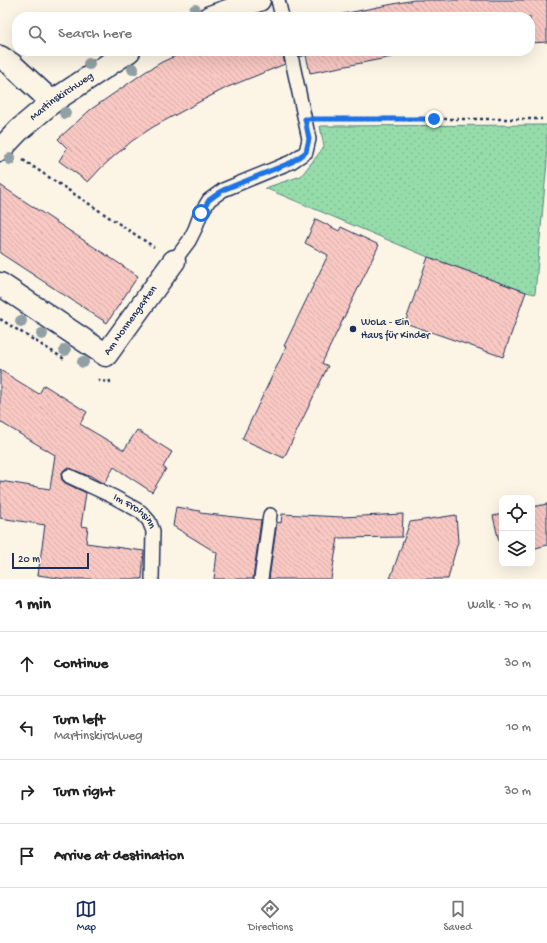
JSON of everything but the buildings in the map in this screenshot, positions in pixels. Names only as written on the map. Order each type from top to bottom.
[{"type":"street","points":[[224,12],[259,0]]},
{"type":"street","name":"Martinskirchweg","points":[[1,148],[19,130],[52,102],[121,56]]},
{"type":"street","points":[[0,57],[11,64],[52,102]]},
{"type":"street","name":"Am Nonnengarten","points":[[0,284],[106,355],[174,261]]},
{"type":"lane","points":[[278,0],[281,12]]},
{"type":"lane","points":[[174,261],[189,241],[201,213],[209,200],[223,190],[292,162],[306,152],[309,139],[291,56]]},
{"type":"lane","name":"Im Frohsinn","points":[[68,476],[114,497],[140,512],[150,521],[153,531],[152,579]]},
{"type":"lane","points":[[261,579],[270,515]]},
{"type":"path","points":[[305,119],[542,119]]},
{"type":"path","points":[[1,148],[174,261]]},
{"type":"green space","points":[[547,125],[547,162],[535,294],[428,257],[265,188],[301,176],[324,147],[320,126]]},
{"type":"place","name":"WoLa - Ein Haus für Kinder","points":[[353,329]]},
{"type":"route","points":[[201,213],[209,200],[223,190],[292,162],[306,152],[309,139],[305,119],[434,119]]}]
